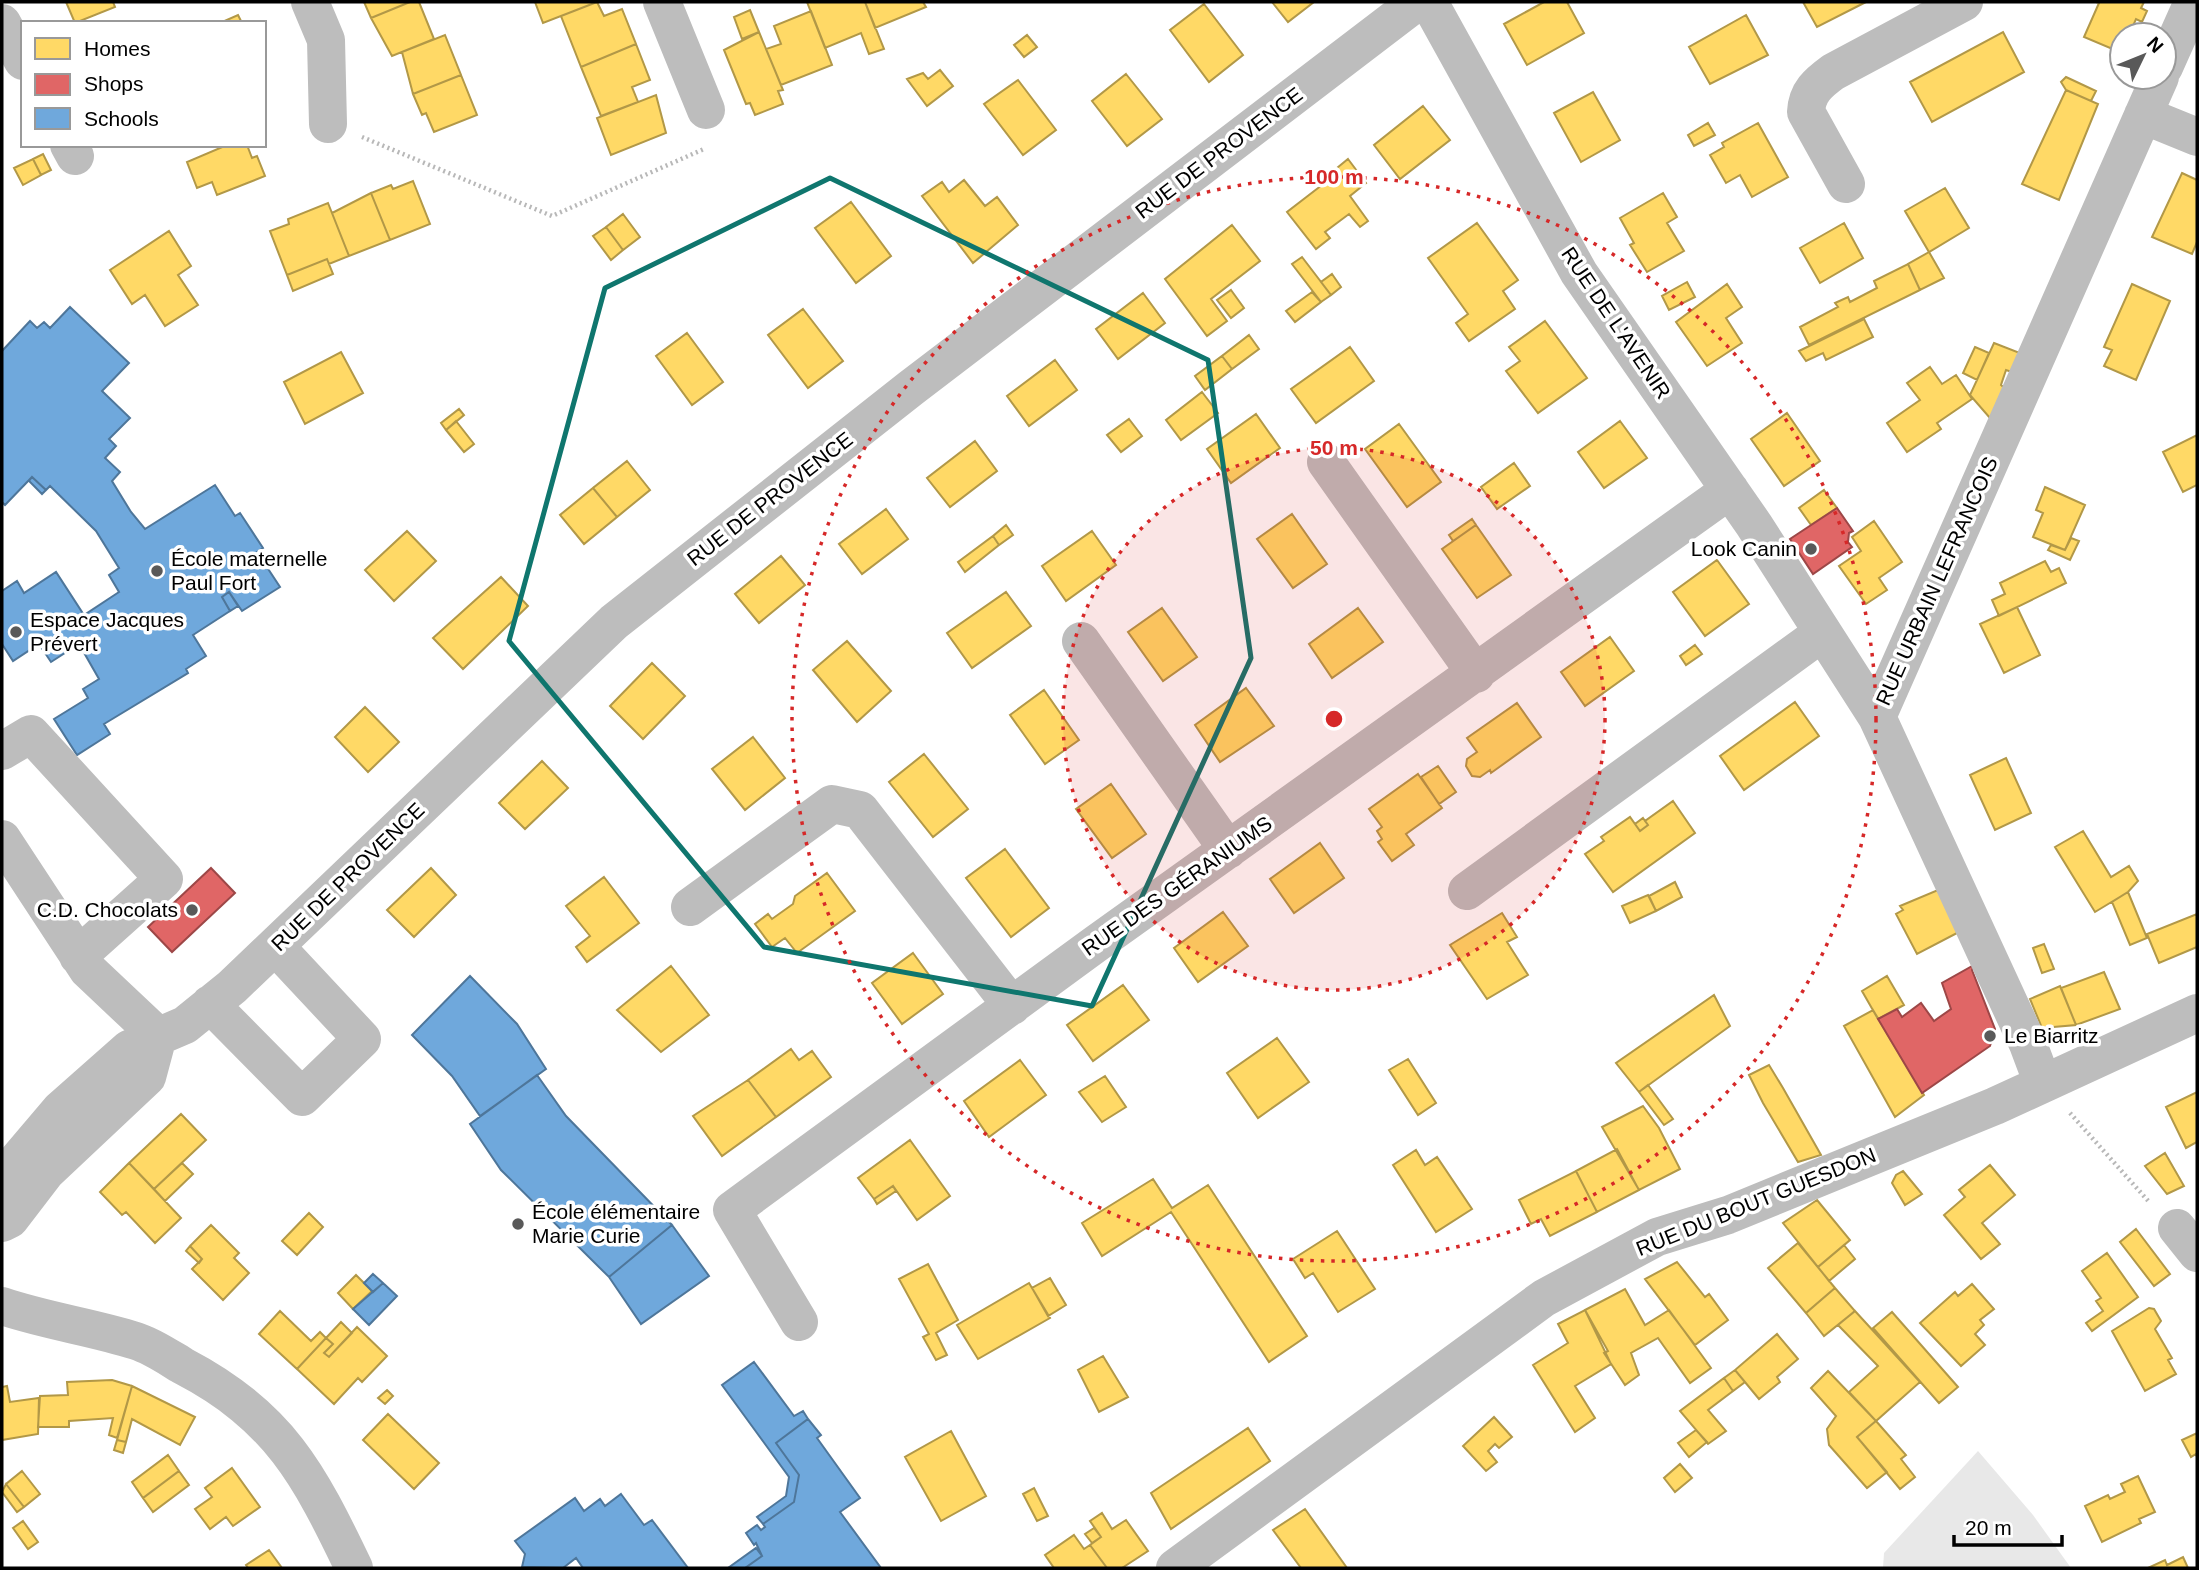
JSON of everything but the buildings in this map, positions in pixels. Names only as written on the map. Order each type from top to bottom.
[{"type":"street","points":[[310,2],[326,40],[328,124]]},
{"type":"street","points":[[662,2],[706,110]]},
{"type":"street","name":"RUE DE PROVENCE","points":[[2,1183],[15,1163],[60,1110],[129,1049],[185,1025],[275,947],[614,622],[911,388],[1417,2]]},
{"type":"street","name":"RUE DE L'AVENIR","points":[[1429,2],[1578,273],[1730,490],[1877,717]]},
{"type":"street","points":[[1846,184],[1806,112],[1807,100],[1816,85],[1833,72],[1964,2]]},
{"type":"street","points":[[2178,36],[2193,2]]},
{"type":"street","points":[[2,23],[21,57]]},
{"type":"street","name":"RUE URBAIN LEFRANCOIS","points":[[2043,1084],[2028,1044],[1877,717],[2154,91]]},
{"type":"street","points":[[2143,115],[2197,137]]},
{"type":"street","points":[[1326,463],[1476,674]]},
{"type":"street","name":"RUE DES GÉRANIUMS","points":[[800,1322],[732,1210],[1730,490]]},
{"type":"street","points":[[1467,891],[1822,633]]},
{"type":"street","points":[[1081,641],[1228,850]]},
{"type":"street","points":[[2,751],[31,734],[164,879],[78,956]]},
{"type":"street","points":[[690,907],[832,804],[860,810],[1012,1006]]},
{"type":"street","points":[[2,839],[16,885],[88,971],[158,1036],[147,1077],[46,1172],[10,1219],[2,1223]]},
{"type":"street","points":[[210,1004],[302,1097],[362,1039],[275,947]]},
{"type":"street","name":"RUE DU BOUT GUESDON","points":[[1175,1568],[1544,1298],[1657,1237],[1728,1215],[2043,1084],[2197,1013]]},
{"type":"street","points":[[2,1307],[138,1342],[213,1381],[259,1418],[294,1455],[317,1491],[354,1568]]},
{"type":"path","points":[[328,124],[552,216],[722,141],[706,110]]},
{"type":"path","points":[[2043,1084],[2137,1191],[2187,1241]]},
{"type":"highlighted area","points":[[830,178],[1208,360],[1251,658],[1092,1006],[764,947],[509,641],[605,288]]},
{"type":"shaded area","points":[[1978,1451],[2033,1515],[2071,1568],[1883,1568],[1884,1553]]},
{"type":"place","name":"Look Canin","points":[[1811,549]]},
{"type":"place","name":"École maternelle Paul Fort","points":[[157,571]]},
{"type":"place","name":"Espace Jacques Prévert","points":[[16,632]]},
{"type":"place","name":"C.D. Chocolats","points":[[192,910]]},
{"type":"place","name":"Le Biarritz","points":[[1990,1036]]},
{"type":"place","name":"École élémentaire Marie Curie","points":[[518,1224]]}]
